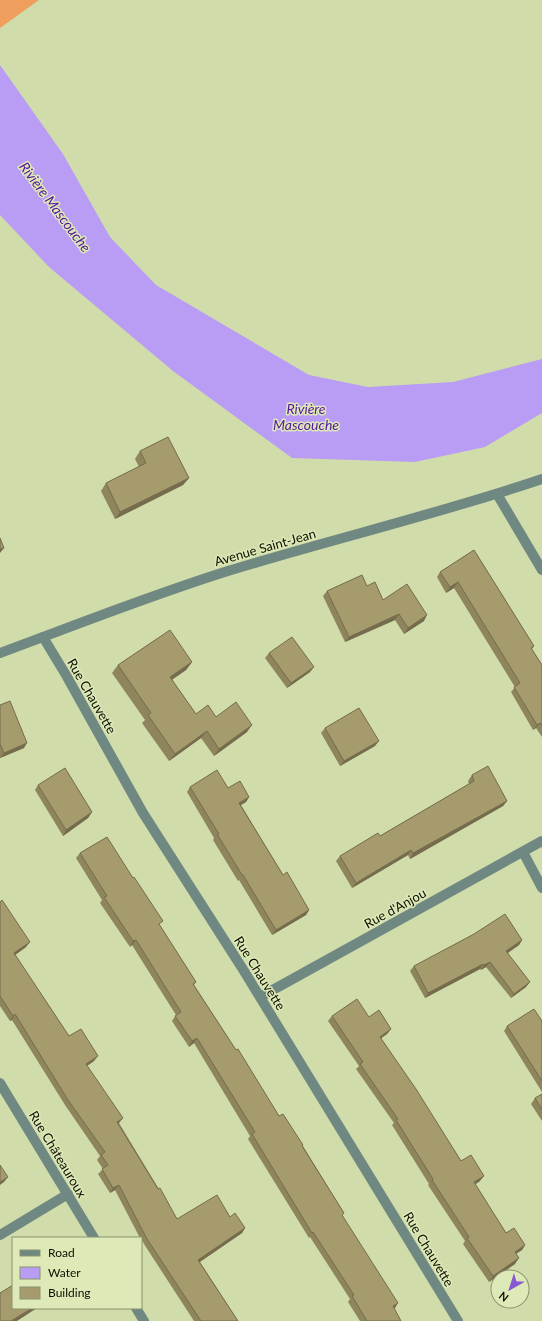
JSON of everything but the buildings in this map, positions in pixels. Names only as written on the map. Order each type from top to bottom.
[{"type":"street","name":"Avenue Saint-Jean","points":[[0,653],[121,607],[226,572],[542,480]]},
{"type":"street","points":[[497,494],[542,570]]},
{"type":"street","name":"Rue Chauvette","points":[[43,637],[66,675],[143,813],[260,997],[458,1321]]},
{"type":"street","name":"Rue d'Anjou","points":[[260,997],[542,841]]},
{"type":"street","points":[[523,852],[542,888]]},
{"type":"street","name":"Rue Châteauroux","points":[[0,1083],[93,1237]]},
{"type":"street","points":[[0,1235],[68,1194]]},
{"type":"street","points":[[137,1309],[144,1321]]},
{"type":"shaded area","points":[[0,0],[39,0],[0,28]]},
{"type":"water","name":"Rivière Mascouche","points":[[0,65],[63,154],[110,237],[156,285],[309,375],[368,387],[453,382],[542,359],[542,413],[485,447],[415,462],[292,458],[173,371],[49,267],[0,215]]}]
